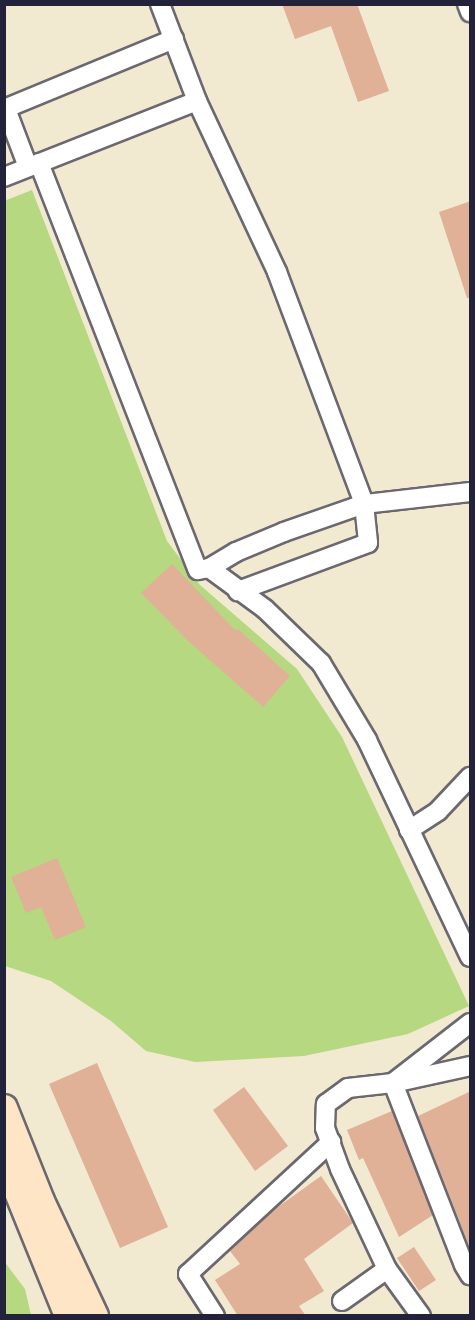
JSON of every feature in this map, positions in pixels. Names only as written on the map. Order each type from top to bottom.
[{"type":"main road","points":[[4,1108],[41,1201],[96,1316]]},
{"type":"main road","points":[[4,1158],[69,1316]]},
{"type":"street","points":[[160,4],[197,101],[277,272],[364,504],[368,543],[238,591]]},
{"type":"street","points":[[467,4],[471,12]]},
{"type":"street","points":[[174,39],[5,109],[34,165],[198,570],[208,568],[236,552],[284,532],[364,504],[471,492]]},
{"type":"street","points":[[4,177],[197,101]]},
{"type":"street","points":[[208,568],[265,609],[321,663],[367,740],[471,957]]},
{"type":"street","points":[[409,830],[438,811],[471,777]]},
{"type":"street","points":[[393,1083],[471,1023]]},
{"type":"street","points":[[421,1316],[387,1269],[339,1169],[325,1128],[326,1104],[348,1088],[393,1083],[471,1066]]},
{"type":"street","points":[[393,1083],[464,1265],[471,1275]]},
{"type":"street","points":[[215,1316],[188,1274],[331,1142]]},
{"type":"street","points":[[342,1301],[387,1269]]},
{"type":"green space","points":[[32,190],[167,541],[200,585],[297,669],[342,737],[469,1006],[408,1034],[304,1056],[195,1062],[146,1051],[111,1021],[51,981],[5,966],[4,201]]},
{"type":"green space","points":[[4,1261],[25,1289],[31,1315],[5,1315]]},
{"type":"building","points":[[282,4],[357,4],[389,91],[358,102],[331,26],[295,39]]},
{"type":"building","points":[[471,201],[471,298],[467,298],[439,212]]},
{"type":"building","points":[[172,564],[236,631],[238,629],[290,676],[263,707],[187,640],[141,593]]},
{"type":"building","points":[[57,858],[86,927],[55,940],[41,907],[26,913],[11,877]]},
{"type":"building","points":[[97,1063],[168,1227],[120,1248],[49,1084]]},
{"type":"building","points":[[244,1087],[288,1146],[255,1171],[213,1110]]},
{"type":"building","points":[[471,1091],[471,1251],[418,1116]]},
{"type":"building","points":[[392,1111],[433,1215],[399,1237],[363,1158],[359,1160],[347,1130]]},
{"type":"building","points":[[321,1176],[353,1223],[304,1259],[324,1291],[299,1306],[306,1316],[238,1316],[215,1280],[240,1264],[230,1251],[271,1212]]},
{"type":"building","points":[[414,1247],[436,1280],[419,1291],[397,1258]]}]
